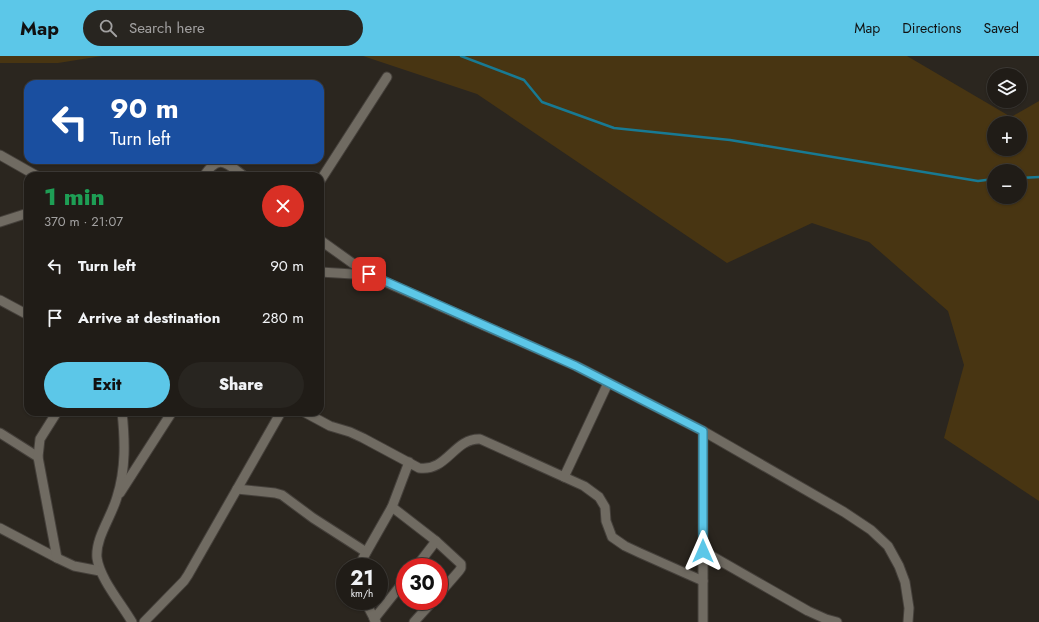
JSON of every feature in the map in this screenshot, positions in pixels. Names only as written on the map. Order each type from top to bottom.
[{"type":"street","points":[[324,175],[387,77]]},
{"type":"street","points":[[0,155],[30,172]]},
{"type":"street","points":[[206,172],[213,164]]},
{"type":"street","points":[[228,164],[239,172]]},
{"type":"street","points":[[0,222],[24,214]]},
{"type":"street","points":[[324,243],[369,274],[576,366],[703,431],[844,512],[871,530],[888,546],[899,566],[905,582],[908,622]]},
{"type":"street","points":[[324,272],[369,274]]},
{"type":"street","points":[[0,300],[24,313]]},
{"type":"street","points":[[564,477],[608,383]]},
{"type":"street","points":[[54,416],[40,439],[38,457],[57,558]]},
{"type":"street","points":[[122,416],[124,462],[117,497],[97,548],[97,557],[100,571],[132,622]]},
{"type":"street","points":[[117,497],[169,416]]},
{"type":"street","points":[[144,622],[184,581],[279,416]]},
{"type":"street","points":[[311,416],[330,426],[363,438],[419,468],[426,469],[435,467],[472,438],[480,439],[584,486],[599,497],[605,507],[606,521],[612,537],[630,548],[703,581]]},
{"type":"street","points":[[703,431],[703,622]]},
{"type":"street","points":[[0,433],[38,457]]},
{"type":"street","points":[[363,558],[392,507],[409,462]]},
{"type":"street","points":[[237,489],[282,495],[313,518],[366,552]]},
{"type":"street","points":[[392,507],[436,541],[461,564],[461,568],[448,583]]},
{"type":"street","points":[[0,528],[74,566],[100,571]]},
{"type":"street","points":[[423,558],[436,541]]},
{"type":"street","points":[[703,551],[808,611],[837,622]]},
{"type":"street","points":[[370,610],[375,621],[396,592]]},
{"type":"street","points":[[414,622],[425,610]]},
{"type":"shaded area","points":[[0,56],[102,56],[58,63],[0,63]]},
{"type":"shaded area","points":[[363,56],[907,56],[987,103],[987,108],[996,108],[1009,116],[987,116],[987,156],[1027,156],[1027,116],[1013,116],[1039,101],[1039,501],[944,438],[964,365],[948,311],[869,242],[812,223],[727,263],[477,94]]},
{"type":"waterway","points":[[461,56],[524,80],[542,102],[614,128],[730,140],[978,181],[987,180]]},
{"type":"waterway","points":[[1027,178],[1039,177]]},
{"type":"route","points":[[369,274],[576,366],[703,431],[703,551]]}]
